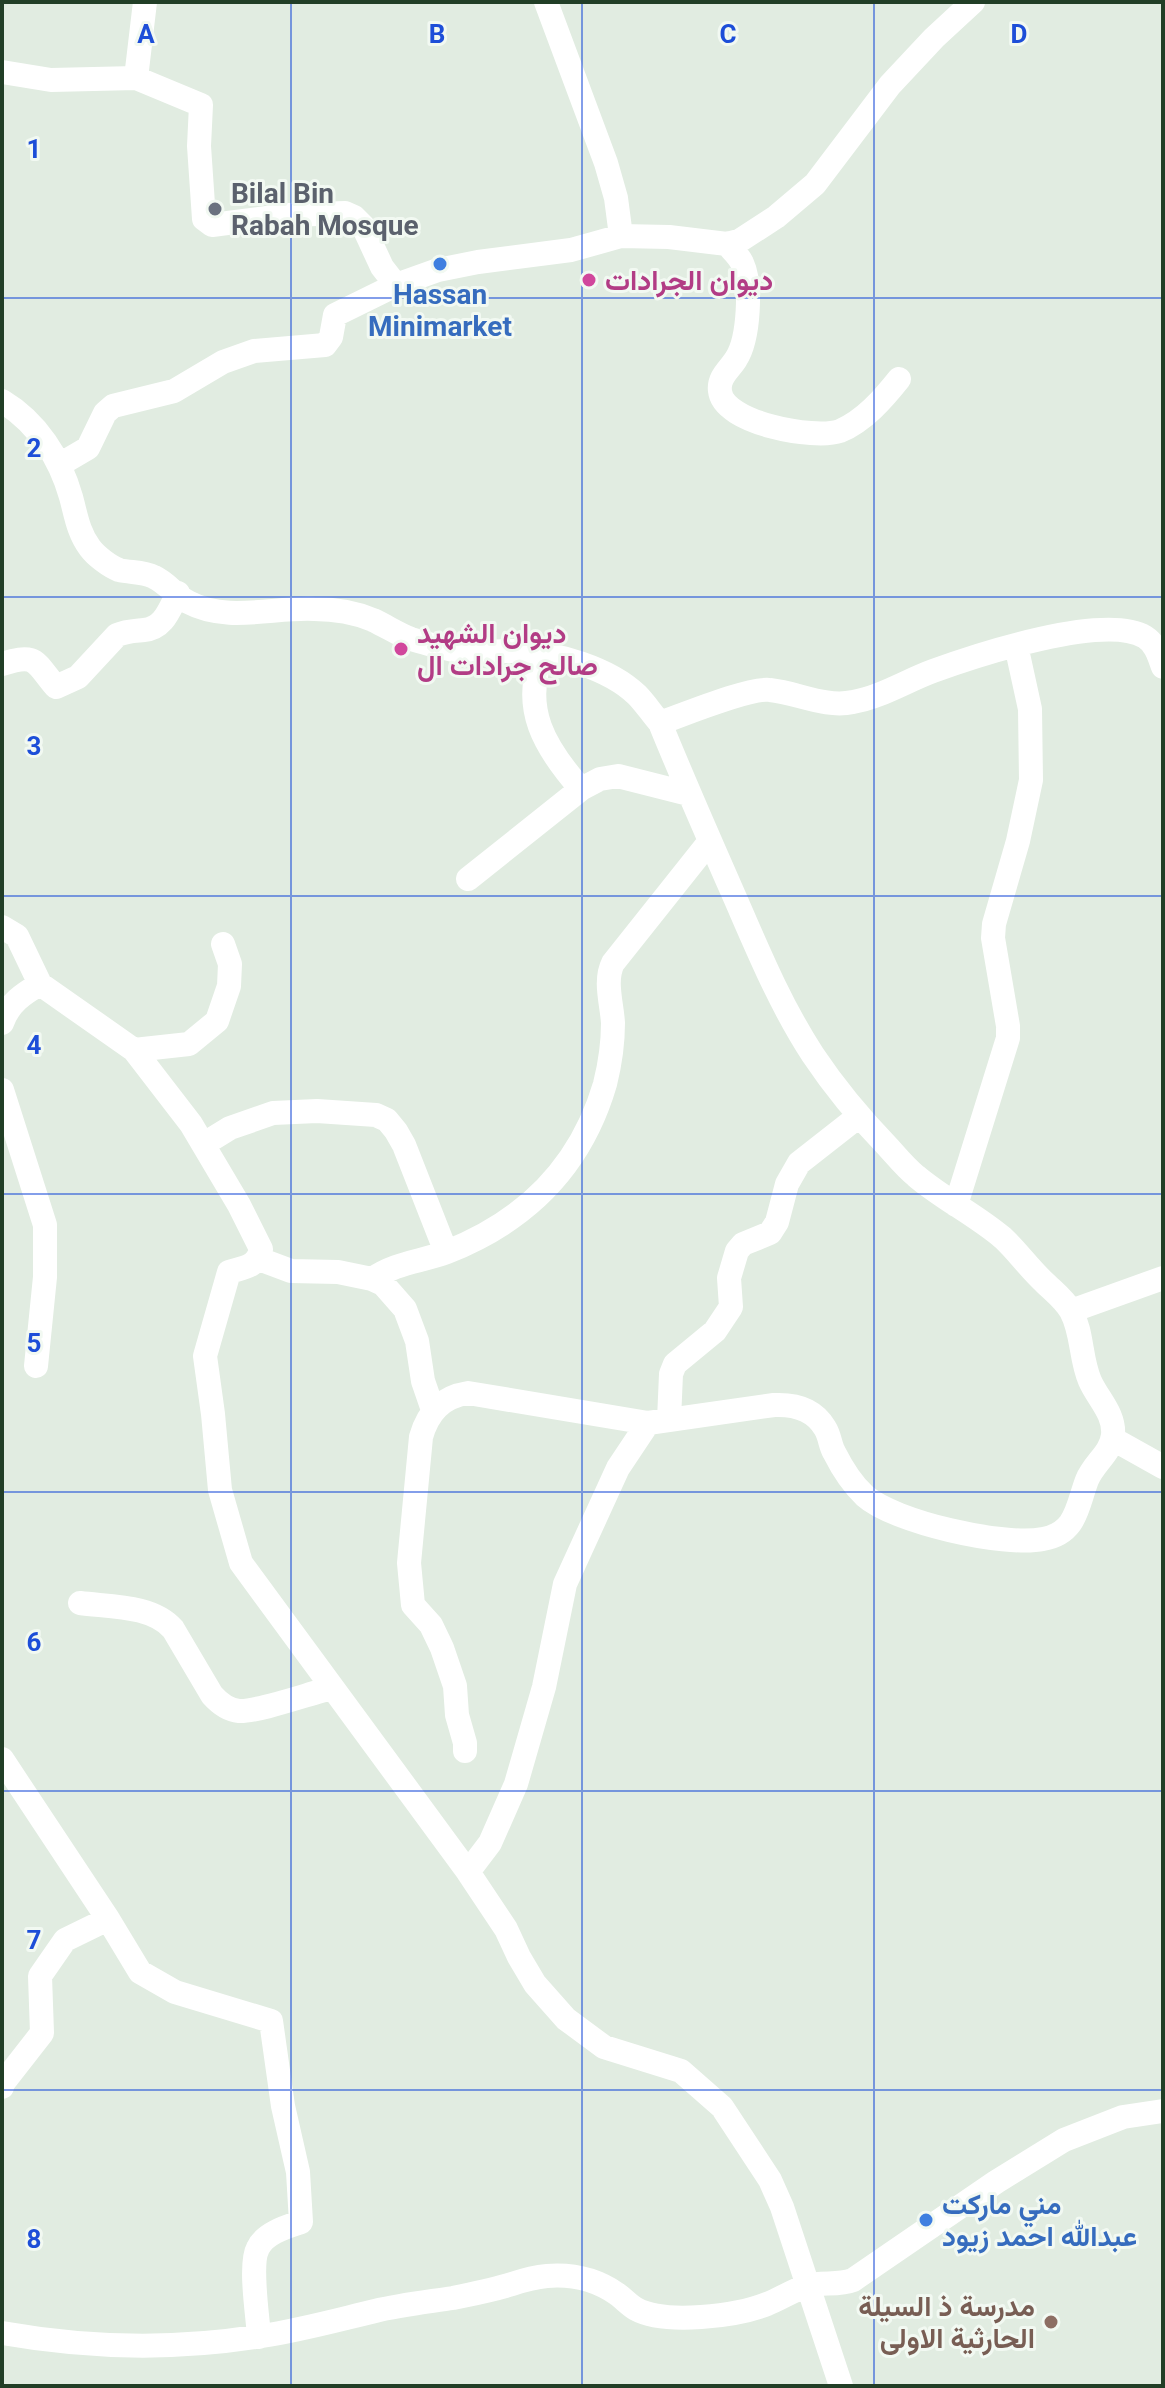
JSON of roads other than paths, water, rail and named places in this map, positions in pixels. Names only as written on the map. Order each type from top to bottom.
[{"type":"street","points":[[136,78],[145,2]]},
{"type":"street","points":[[546,2],[606,163],[616,198],[621,236]]},
{"type":"street","points":[[59,465],[88,448],[105,413],[113,406],[174,391],[223,362],[254,351],[325,345],[331,337],[335,315],[396,285],[438,270],[571,250],[621,236],[669,237],[727,244],[739,241],[776,217],[815,184],[890,85],[973,2]]},
{"type":"street","points":[[2,72],[51,80],[136,78],[201,105],[199,146],[204,219],[212,225],[290,215],[345,213],[363,226],[382,267],[396,285]]},
{"type":"street","points":[[727,244],[741,262],[746,277],[747,304],[741,350],[720,382],[720,391],[723,400],[740,414],[782,430],[819,435],[841,431],[876,406],[899,379]]},
{"type":"street","points":[[2,401],[35,427],[59,465],[71,497],[76,524],[90,548],[119,570],[154,576],[185,602],[220,611],[253,613],[311,608],[348,612],[411,639],[457,651],[543,653],[594,668],[617,679],[636,694],[660,723],[764,964],[814,1056],[859,1116],[915,1175],[1002,1237],[1059,1295],[1071,1311],[1082,1339],[1090,1380],[1110,1416],[1113,1439],[1087,1479],[1074,1519],[1055,1536],[1030,1541],[987,1538],[906,1518],[879,1507],[851,1480],[832,1449],[824,1426],[815,1415],[802,1407],[774,1405],[658,1422],[468,1393],[449,1398],[433,1410],[421,1437],[409,1563],[413,1605],[431,1625],[455,1686],[457,1715],[465,1751]]},
{"type":"street","points":[[2,664],[23,657],[33,660],[56,687],[78,677],[117,635],[153,629],[161,624],[178,593]]},
{"type":"street","points":[[660,723],[730,698],[767,689],[825,702],[852,702],[933,671],[1016,645],[1091,629],[1133,633],[1153,639],[1163,667]]},
{"type":"street","points":[[956,1205],[1008,1038],[993,938],[994,924],[1018,841],[1031,780],[1030,709],[1016,645]]},
{"type":"street","points":[[543,653],[534,678],[533,692],[538,724],[558,761],[581,789]]},
{"type":"street","points":[[468,879],[581,789],[600,779],[618,776],[689,794]]},
{"type":"street","points":[[372,1279],[393,1267],[446,1252],[478,1238],[518,1213],[552,1182],[579,1147],[598,1107],[610,1061],[613,1028],[609,973],[613,963],[710,841]]},
{"type":"street","points":[[2,927],[17,936],[40,984],[134,1050],[204,1144],[261,1249],[259,1259],[229,1272],[205,1356],[220,1490],[241,1563],[468,1872],[506,1929],[535,1984],[566,2019],[604,2047],[681,2071],[722,2107],[770,2180],[795,2242],[841,2386]]},
{"type":"street","points":[[134,1050],[189,1044],[217,1021],[229,986],[230,964],[223,944]]},
{"type":"street","points":[[2,986],[40,984]]},
{"type":"street","points":[[2,1023],[17,997],[40,984]]},
{"type":"street","points":[[2,1090],[45,1225],[45,1277],[36,1366]]},
{"type":"street","points":[[204,1144],[230,1128],[273,1113],[317,1111],[376,1115],[387,1120],[404,1145],[446,1252]]},
{"type":"street","points":[[468,1872],[490,1843],[516,1784],[544,1687],[565,1584],[618,1468],[658,1422],[675,1364],[715,1331],[731,1307],[729,1278],[737,1251],[743,1244],[770,1233],[777,1222],[787,1184],[799,1163],[859,1116]]},
{"type":"street","points":[[259,1259],[291,1271],[338,1272],[383,1284],[405,1309],[417,1341],[423,1381],[433,1410]]},
{"type":"street","points":[[1071,1311],[1163,1278]]},
{"type":"street","points":[[1113,1439],[1163,1467]]},
{"type":"street","points":[[80,1603],[149,1613],[166,1621],[212,1695],[229,1708],[250,1710],[332,1688]]},
{"type":"street","points":[[2,1759],[140,1972],[175,1992],[271,2021],[283,2106],[298,2172],[301,2222],[270,2234],[257,2248],[254,2275],[259,2337]]},
{"type":"street","points":[[2,2087],[42,2033],[40,1976],[65,1940],[108,1919]]},
{"type":"street","points":[[2,2333],[80,2343],[140,2345],[259,2337],[544,2276],[578,2278],[599,2284],[636,2309],[665,2316],[694,2318],[724,2315],[753,2309],[808,2285],[843,2284],[853,2280],[996,2182],[1064,2140],[1123,2117],[1163,2111]]},
{"type":"place","name":"Bilal Bin Rabah Mosque","points":[[215,209]]},
{"type":"place","name":"Hassan Minimarket","points":[[440,264]]},
{"type":"place","name":"ديوان الجرادات","points":[[589,280]]},
{"type":"place","name":"ديوان الشهيد صالح جرادات ال","points":[[401,649]]},
{"type":"place","name":"مني ماركت عبدالله احمد زيود","points":[[926,2220]]},
{"type":"place","name":"مدرسة ذ السيلة الحارثية الاولى","points":[[1051,2322]]}]
